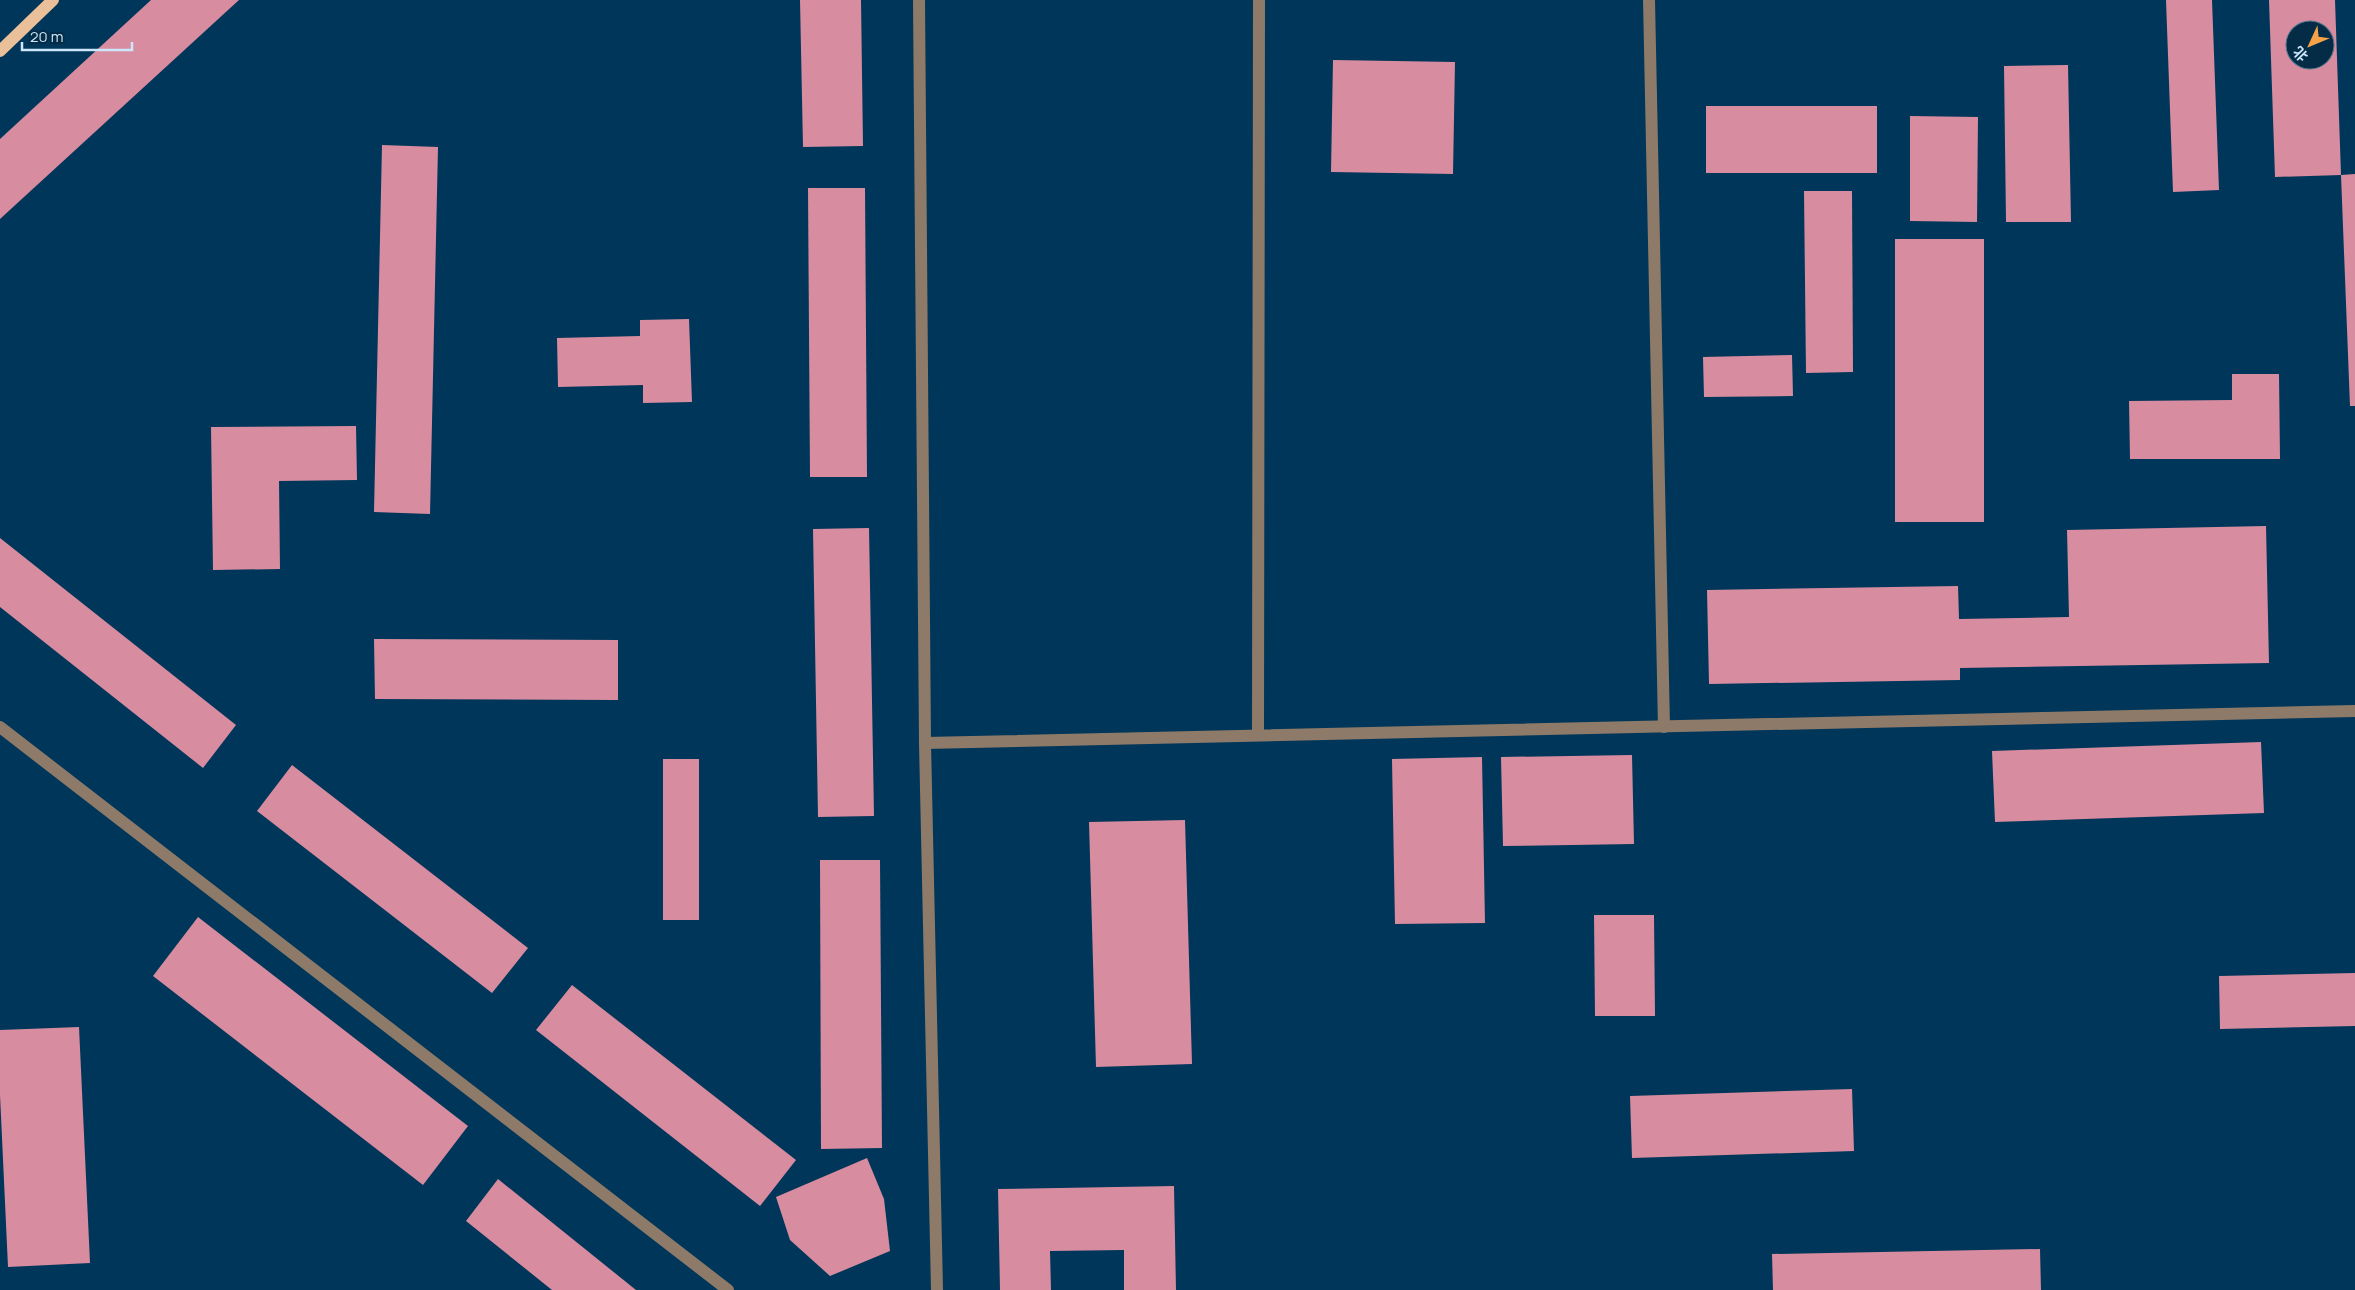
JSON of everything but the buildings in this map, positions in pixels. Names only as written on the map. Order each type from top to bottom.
[{"type":"main road","points":[[0,51],[53,0]]},
{"type":"street","points":[[919,0],[925,743],[937,1290]]},
{"type":"street","points":[[1258,735],[1260,0]]},
{"type":"street","points":[[1649,0],[1664,726]]},
{"type":"street","points":[[925,743],[2355,711]]},
{"type":"street","points":[[0,727],[728,1290]]}]
